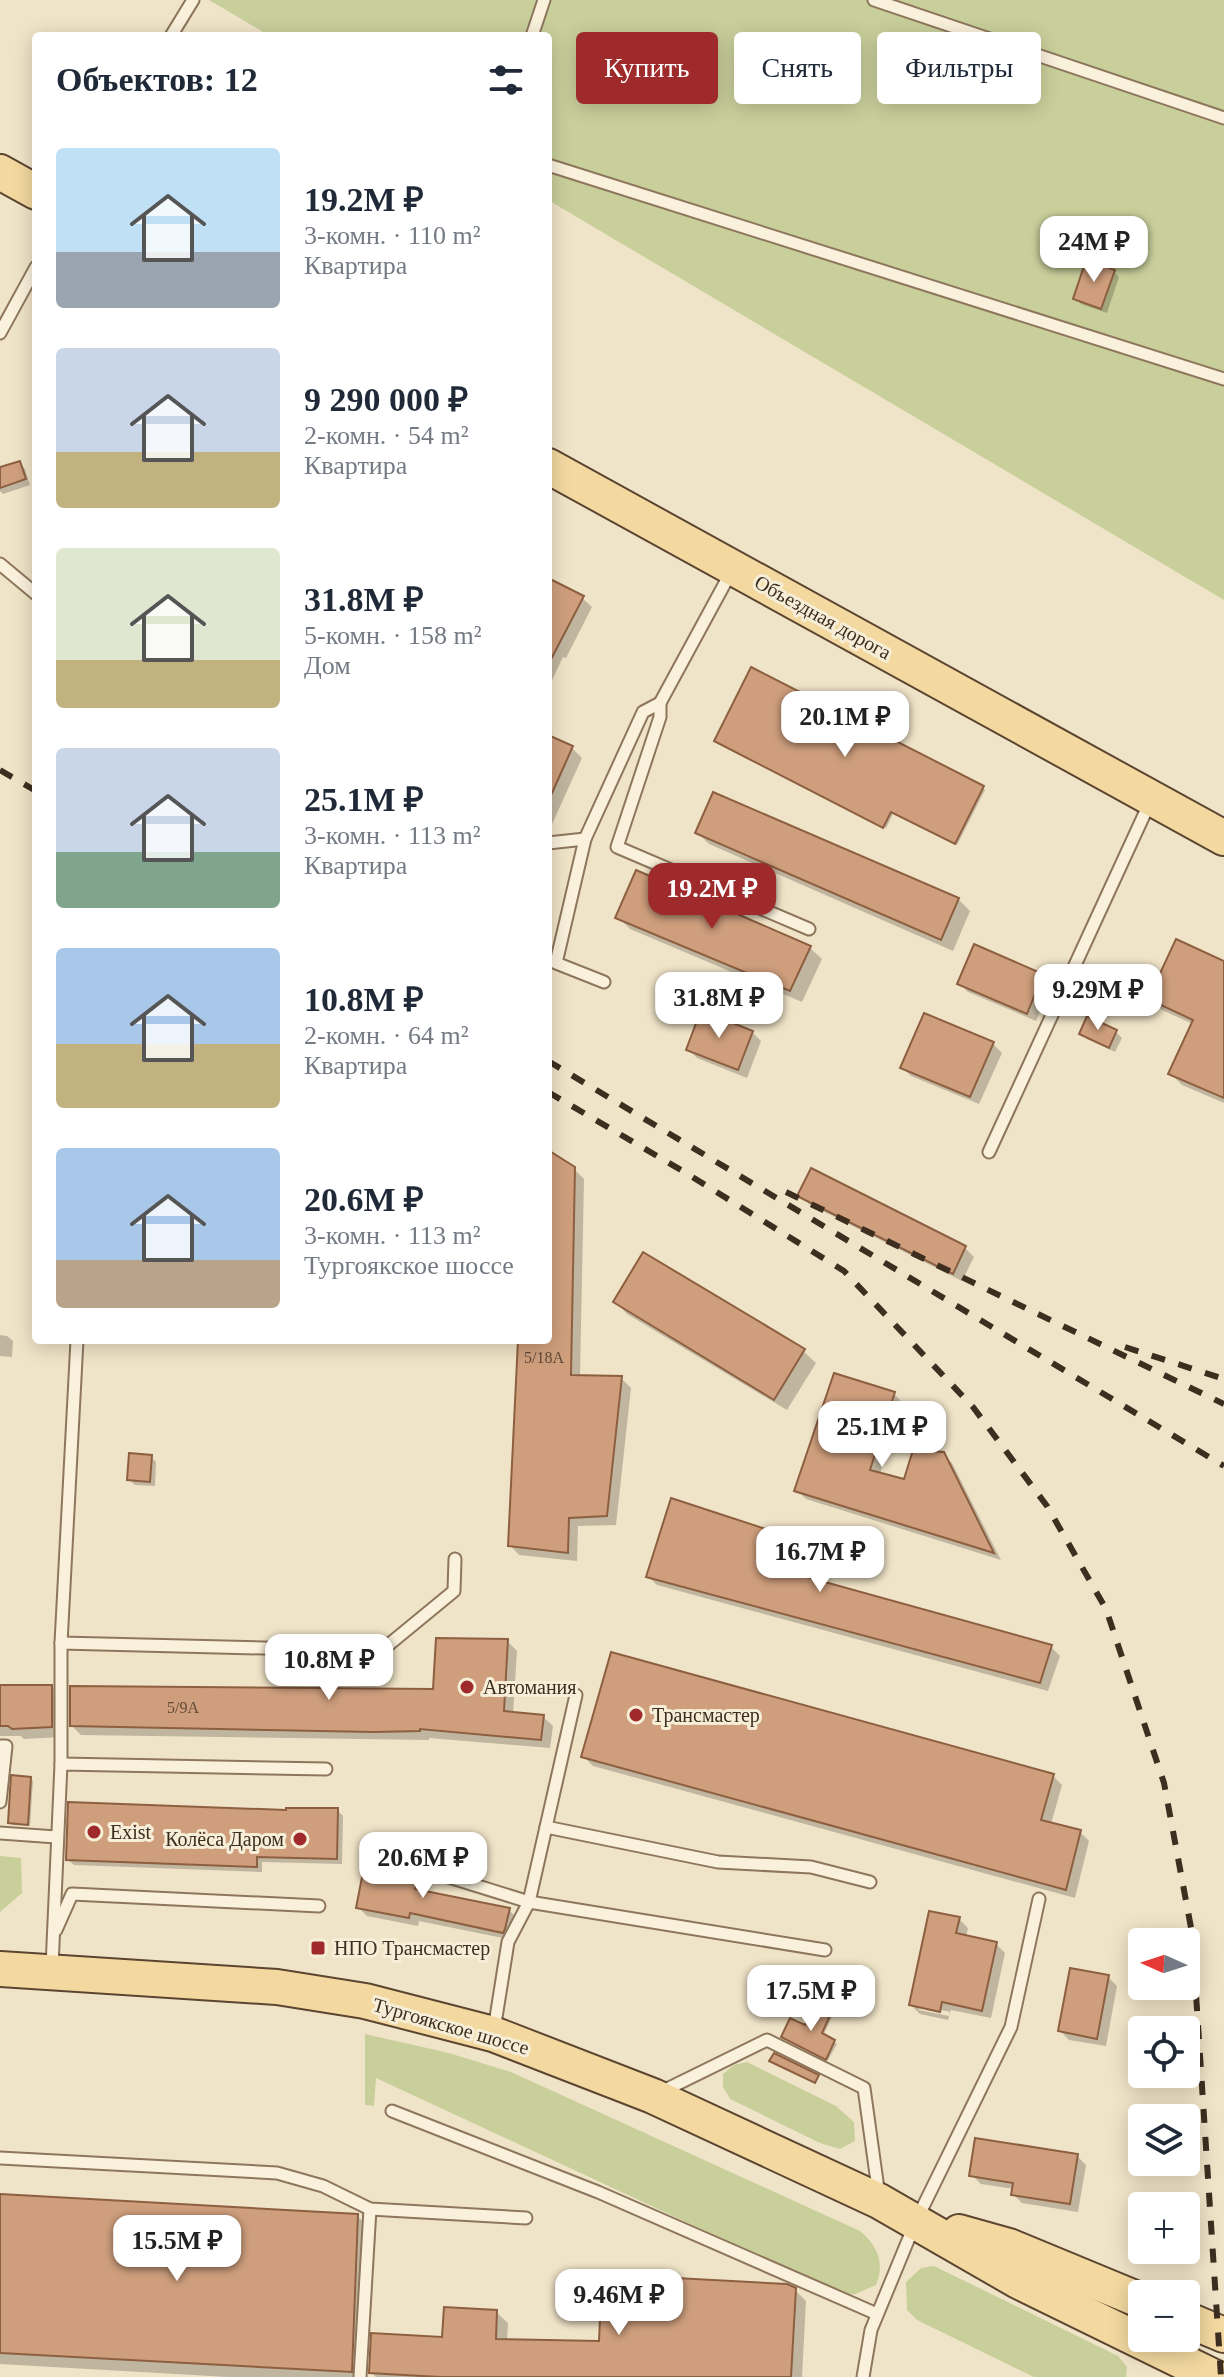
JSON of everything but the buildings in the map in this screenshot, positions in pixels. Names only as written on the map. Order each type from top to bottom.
[{"type":"main road","points":[[0,172],[32,190]]},
{"type":"main road","name":"Объездная дорога","points":[[552,468],[1224,838]]},
{"type":"main road","name":"Тургоякское шоссе","points":[[0,1969],[277,1987],[365,2001],[493,2034],[653,2096],[879,2201],[1018,2281],[1214,2377]]},
{"type":"main road","name":"Тургоякское шоссе","points":[[916,2221],[1009,2246],[1128,2295]]},
{"type":"main road","points":[[1200,2325],[1224,2335]]},
{"type":"lane","points":[[173,32],[193,0]]},
{"type":"lane","points":[[533,32],[544,0]]},
{"type":"lane","points":[[874,0],[1224,118]]},
{"type":"lane","points":[[552,166],[1224,379]]},
{"type":"lane","points":[[0,333],[32,274]]},
{"type":"lane","points":[[0,564],[32,591]]},
{"type":"lane","points":[[733,568],[660,703],[660,717],[617,847],[809,929]]},
{"type":"lane","points":[[604,982],[556,963],[585,839],[643,712],[660,703]]},
{"type":"lane","points":[[989,1152],[1152,798]]},
{"type":"lane","points":[[552,843],[585,839]]},
{"type":"lane","points":[[52,1972],[61,1764],[61,1643],[77,1344]]},
{"type":"lane","points":[[61,1643],[381,1651],[454,1591],[455,1559]]},
{"type":"lane","points":[[493,2034],[508,1942],[529,1902],[576,1695]]},
{"type":"lane","points":[[0,1746],[6,1746],[0,1802]]},
{"type":"lane","points":[[61,1764],[326,1769]]},
{"type":"lane","points":[[546,1827],[718,1862],[811,1867],[870,1882]]},
{"type":"lane","points":[[0,1833],[56,1837]]},
{"type":"lane","points":[[436,1873],[529,1902],[825,1950]]},
{"type":"lane","points":[[53,1938],[72,1894],[319,1906]]},
{"type":"lane","points":[[863,2377],[871,2330],[916,2221],[1011,2027],[1039,1899]]},
{"type":"lane","points":[[653,2096],[767,2040],[864,2088],[879,2201]]},
{"type":"lane","points":[[392,2111],[598,2192],[877,2314]]},
{"type":"lane","points":[[0,2158],[277,2173],[323,2186],[370,2209],[526,2218]]},
{"type":"lane","points":[[360,2377],[370,2209]]},
{"type":"green space","points":[[209,0],[1224,0],[1224,600],[552,202],[552,32],[263,32]]},
{"type":"green space","points":[[0,1856],[21,1858],[22,1893],[0,1912]]},
{"type":"green space","points":[[365,2034],[449,2053],[511,2072],[860,2231],[878,2255],[880,2269],[876,2285],[856,2294],[843,2295],[376,2078],[374,2106],[365,2105]]},
{"type":"green space","points":[[747,2062],[836,2106],[854,2122],[855,2141],[840,2149],[820,2143],[730,2099],[723,2087],[723,2074],[734,2065]]},
{"type":"green space","points":[[934,2266],[1118,2356],[1127,2367],[1126,2377],[1034,2377],[917,2320],[907,2310],[906,2282],[921,2268]]},
{"type":"railway","points":[[0,770],[32,789]]},
{"type":"railway","points":[[552,1063],[1224,1466]]},
{"type":"railway","points":[[552,1094],[844,1271],[973,1407],[1047,1506],[1106,1609],[1164,1783],[1192,1933],[1221,2377]]},
{"type":"railway","points":[[786,1192],[1224,1404]]},
{"type":"railway","points":[[1125,1347],[1224,1379]]},
{"type":"place","name":"Автомания","points":[[467,1687]]},
{"type":"place","name":"Трансмастер","points":[[636,1715]]},
{"type":"place","name":"Exist","points":[[94,1832]]},
{"type":"place","name":"Колёса Даром","points":[[300,1839]]},
{"type":"place","name":"НПО Трансмастер","points":[[318,1948]]}]
